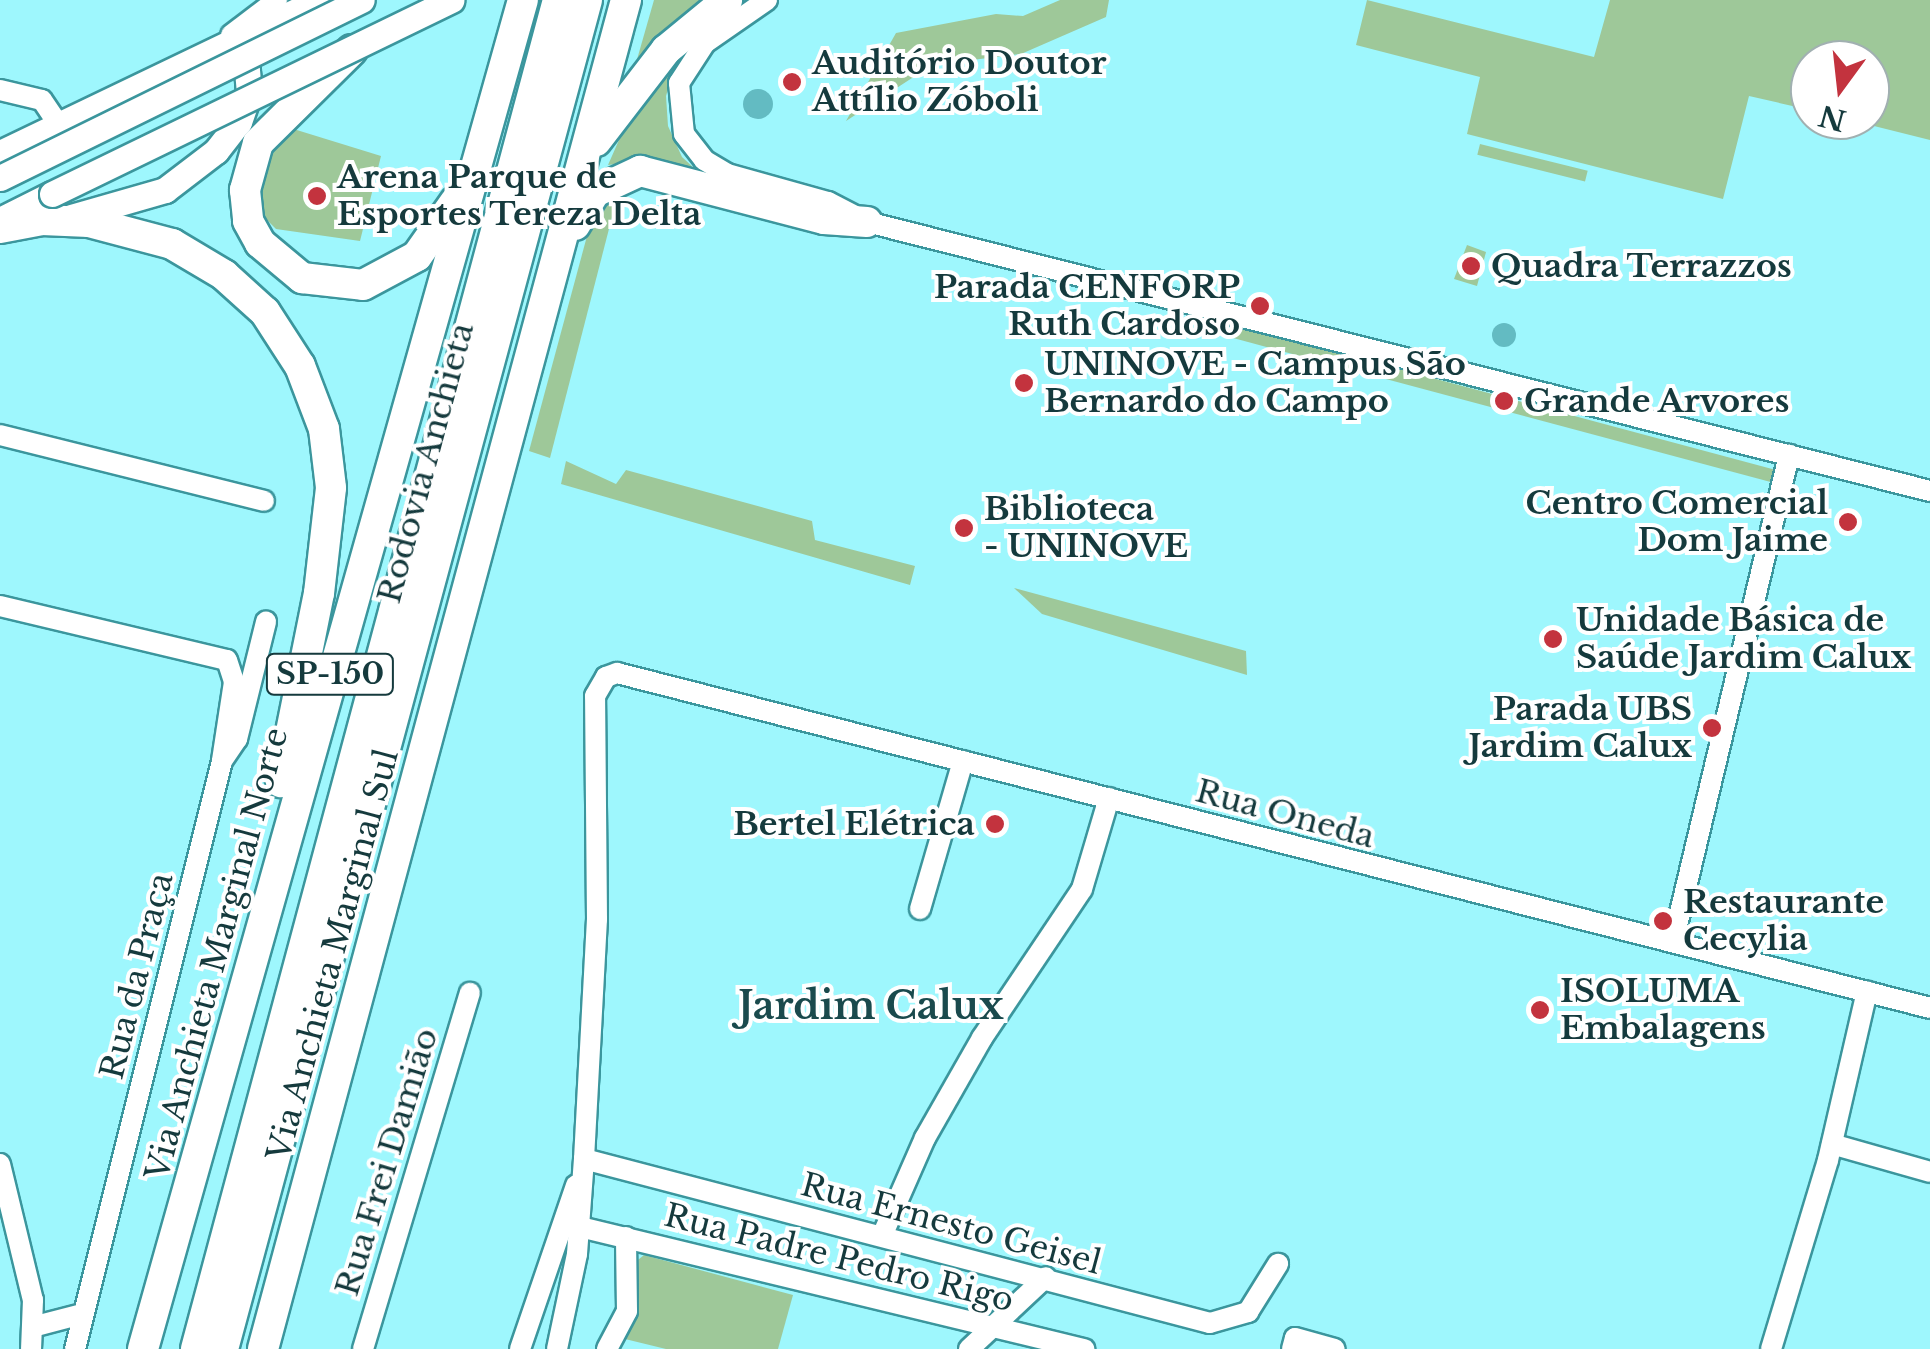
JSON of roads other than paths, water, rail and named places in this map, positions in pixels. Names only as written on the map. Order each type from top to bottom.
[{"type":"highway","name":"Via Anchieta Marginal Norte","points":[[143,1349],[280,844],[523,0]]},
{"type":"highway","name":"Rodovia Anchieta","points":[[196,1349],[558,0]]},
{"type":"highway","name":"Rodovia Anchieta","points":[[223,1349],[587,0]]},
{"type":"highway","name":"Via Anchieta Marginal Sul","points":[[263,1349],[626,0]]},
{"type":"highway","points":[[581,165],[640,79],[727,0]]},
{"type":"highway","points":[[356,46],[283,112],[250,166],[246,206],[253,233],[269,254],[302,278],[349,287],[398,270],[436,234],[477,164]]},
{"type":"highway","points":[[548,288],[590,197],[634,172],[824,219],[867,222]]},
{"type":"highway","points":[[0,228],[54,207],[152,237],[224,275],[274,324],[316,403],[330,459],[329,520],[281,775],[280,844]]},
{"type":"highway","points":[[296,975],[311,871],[349,724],[419,366]]},
{"type":"main road","points":[[0,153],[320,0]]},
{"type":"main road","points":[[0,178],[362,0]]},
{"type":"main road","points":[[54,207],[356,46],[451,0]]},
{"type":"main road","points":[[0,220],[54,207],[145,199],[216,151],[239,122],[249,86],[237,55],[217,46]]},
{"type":"street","points":[[217,46],[277,0]]},
{"type":"street","points":[[766,0],[687,64],[676,93],[684,134],[718,170],[828,202],[867,222],[1906,477],[1930,490]]},
{"type":"street","points":[[0,90],[42,100],[59,125]]},
{"type":"street","points":[[0,435],[264,501]]},
{"type":"street","points":[[1672,942],[1805,452]]},
{"type":"street","points":[[0,606],[227,660],[234,682],[222,761]]},
{"type":"street","name":"Rua da Praça","points":[[75,1349],[222,761],[236,739],[266,622]]},
{"type":"street","name":"Rua Oneda","points":[[584,1159],[598,919],[595,696],[606,677],[626,671],[1930,1008]]},
{"type":"street","points":[[920,909],[963,761]]},
{"type":"street","points":[[882,1236],[925,1138],[982,1038],[1082,889],[1108,798]]},
{"type":"street","points":[[1771,1349],[1832,1144],[1867,991]]},
{"type":"street","name":"Rua Frei Damião","points":[[362,1349],[470,992]]},
{"type":"street","points":[[1832,1144],[1930,1172]]},
{"type":"street","points":[[558,1349],[573,1283],[584,1159]]},
{"type":"street","points":[[520,1349],[584,1159]]},
{"type":"street","name":"Rua Ernesto Geisel","points":[[584,1159],[1217,1323],[1248,1312],[1278,1264]]},
{"type":"street","points":[[0,1164],[36,1326],[31,1349]]},
{"type":"street","name":"Rua Padre Pedro Rigo","points":[[580,1226],[1084,1349]]},
{"type":"street","points":[[612,1348],[627,1311],[626,1237]]},
{"type":"street","points":[[970,1349],[1046,1278]]},
{"type":"street","points":[[543,1290],[573,1283]]},
{"type":"street","points":[[36,1326],[82,1314]]},
{"type":"street","points":[[1294,1344],[1335,1349]]},
{"type":"water","points":[[758,89],[772,98],[773,104],[764,118],[758,119],[744,110],[743,104],[752,90]]},
{"type":"water","points":[[1504,323],[1516,335],[1504,347],[1492,335]]},
{"type":"place","name":"Auditório Doutor Attílio Zóboli","points":[[792,82]]},
{"type":"place","name":"Arena Parque de Esportes Tereza Delta","points":[[317,196]]},
{"type":"place","name":"Quadra Terrazzos","points":[[1471,266]]},
{"type":"place","name":"Parada CENFORP Ruth Cardoso","points":[[1260,306]]},
{"type":"place","name":"UNINOVE - Campus São Bernardo do Campo","points":[[1024,383]]},
{"type":"place","name":"Grande Arvores","points":[[1504,401]]},
{"type":"place","name":"Centro Comercial Dom Jaime","points":[[1848,522]]},
{"type":"place","name":"Biblioteca - UNINOVE","points":[[964,528]]},
{"type":"place","name":"Unidade Básica de Saúde Jardim Calux","points":[[1553,639]]},
{"type":"place","name":"Parada UBS Jardim Calux","points":[[1712,728]]},
{"type":"place","name":"Bertel Elétrica","points":[[995,824]]},
{"type":"place","name":"Restaurante Cecylia","points":[[1663,921]]},
{"type":"place","name":"ISOLUMA Embalagens","points":[[1540,1010]]},
{"type":"district","name":"Jardim Calux","points":[[871,1006]]}]
